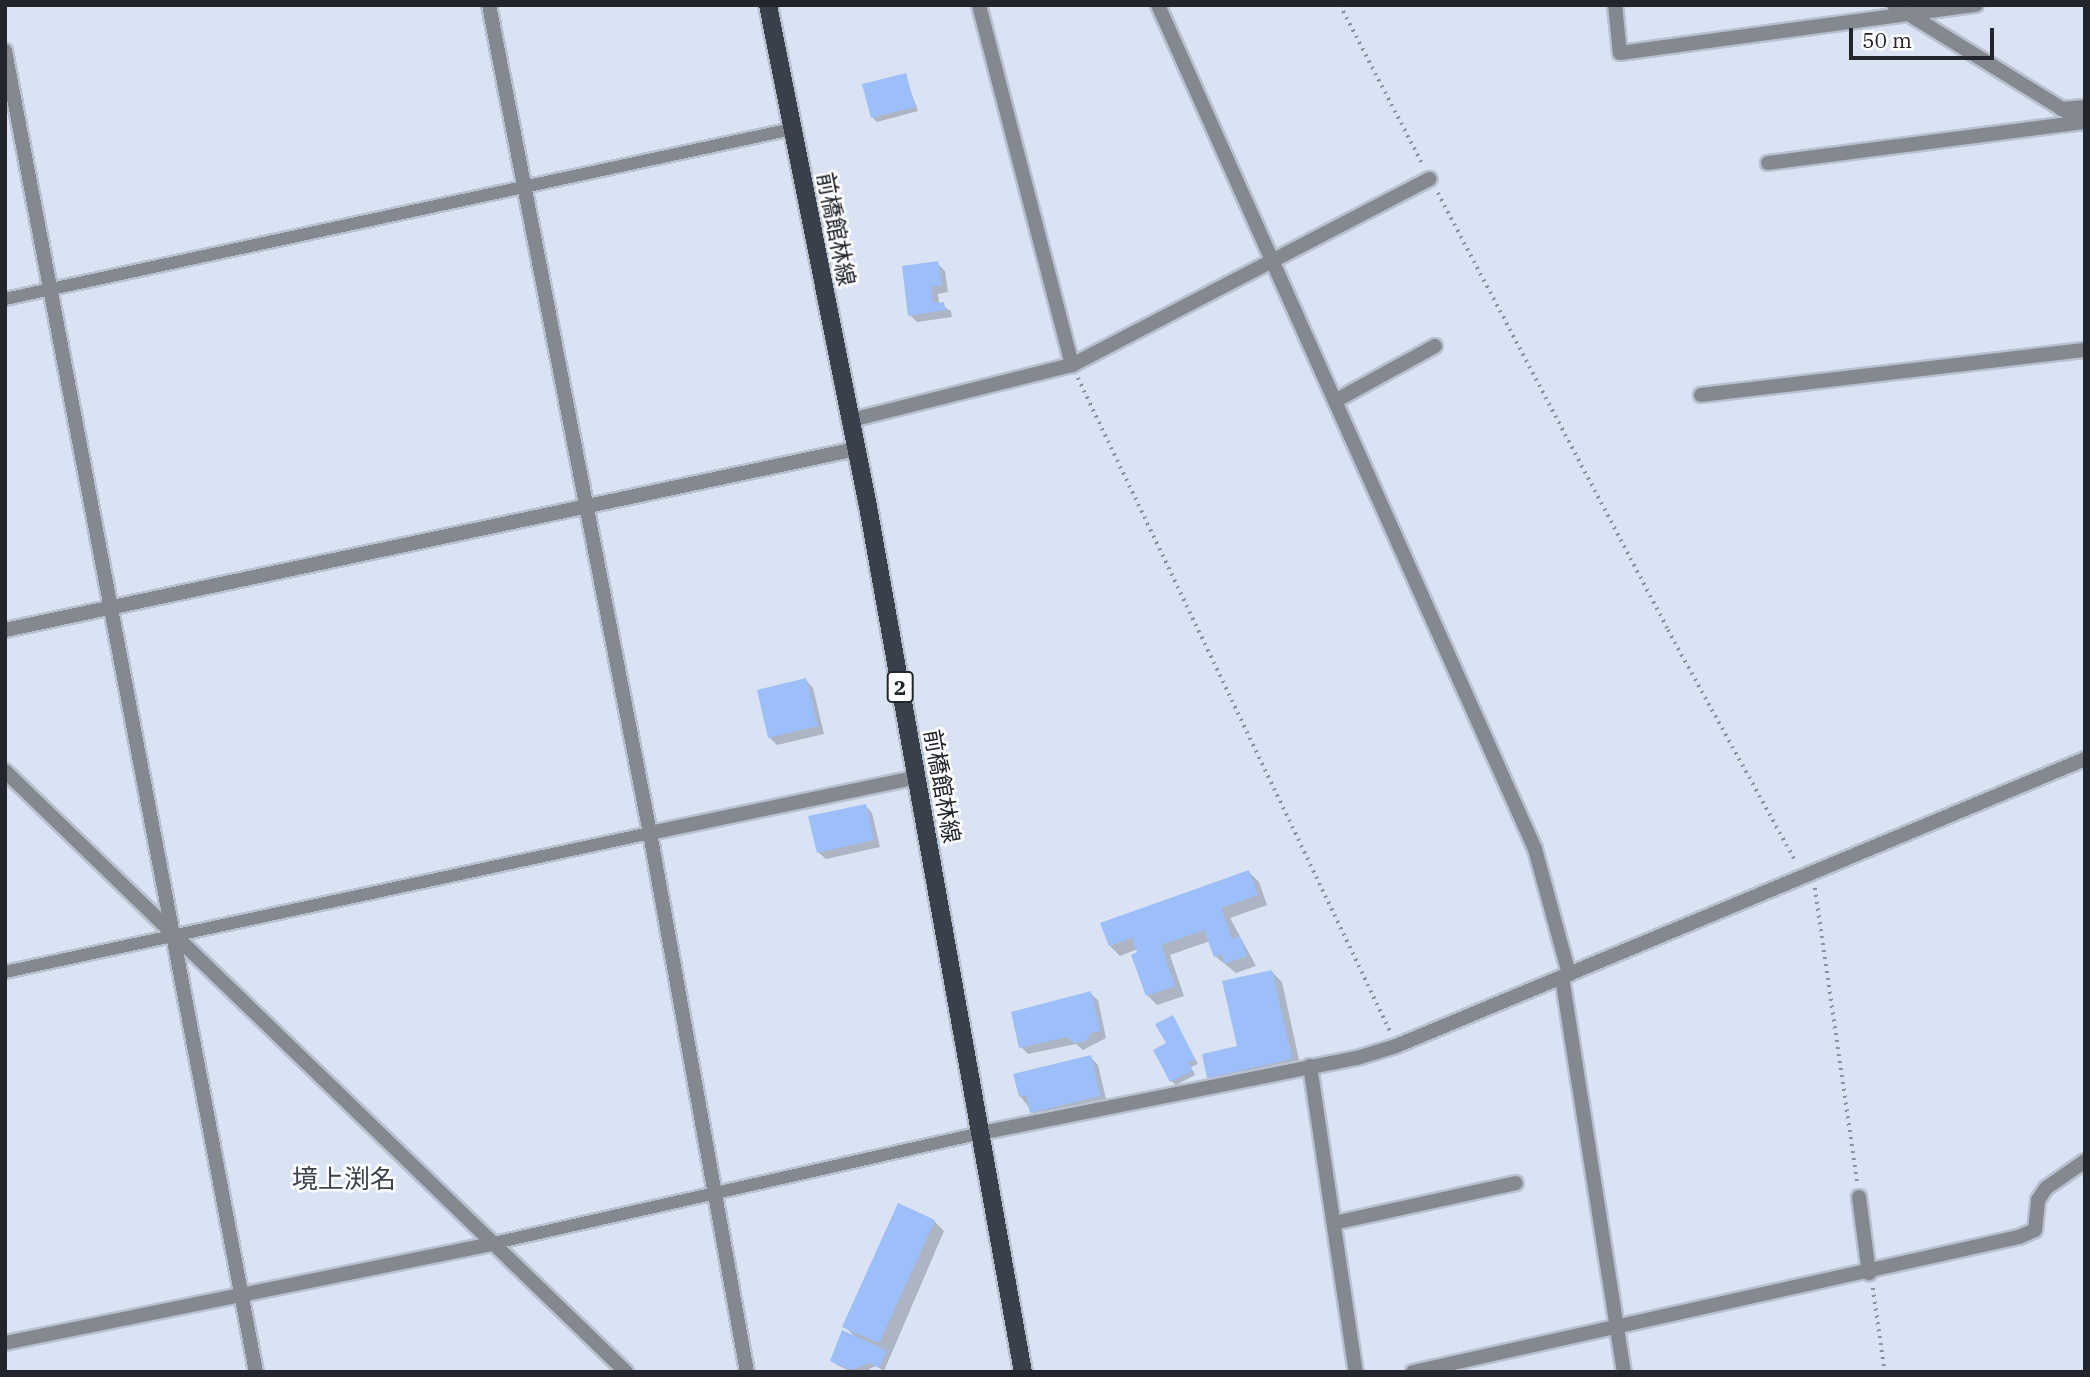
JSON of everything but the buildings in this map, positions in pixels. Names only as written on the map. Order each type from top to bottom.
[{"type":"main road","name":"前橋館林線","points":[[768,5],[851,420],[1023,1372]]},
{"type":"street","points":[[489,5],[585,510],[650,833],[711,1192],[747,1372]]},
{"type":"street","points":[[979,5],[1072,365]]},
{"type":"street","points":[[1158,5],[1535,849],[1565,976],[1624,1372]]},
{"type":"street","points":[[1615,5],[1620,53],[1912,17],[1976,5]]},
{"type":"street","points":[[1894,5],[2084,123]]},
{"type":"street","points":[[5,51],[176,934],[256,1372]]},
{"type":"street","points":[[2062,109],[2085,107]]},
{"type":"street","points":[[1768,163],[2084,123]]},
{"type":"street","points":[[851,420],[1072,365],[1430,179]]},
{"type":"street","points":[[1335,401],[1435,346]]},
{"type":"street","points":[[1701,395],[2085,350]]},
{"type":"street","points":[[5,631],[585,510],[856,449]]},
{"type":"street","points":[[981,1133],[1396,1046],[1809,877],[2085,759]]},
{"type":"street","points":[[5,771],[176,934],[489,1244],[626,1372]]},
{"type":"street","points":[[650,833],[917,777]]},
{"type":"street","points":[[1310,1066],[1356,1372]]},
{"type":"street","points":[[1413,1372],[1870,1273],[2035,1230],[2038,1200],[2046,1188],[2085,1161]]},
{"type":"street","points":[[1334,1223],[1516,1183]]},
{"type":"street","points":[[1859,1197],[1870,1273]]},
{"type":"street","points":[[5,1343],[489,1244]]},
{"type":"lane","points":[[5,299],[792,129]]},
{"type":"lane","points":[[5,972],[650,833]]},
{"type":"lane","points":[[489,1244],[981,1133]]},
{"type":"path","points":[[1340,5],[1668,630],[1809,877],[1859,1197]]},
{"type":"path","points":[[1072,365],[1396,1046]]},
{"type":"path","points":[[1870,1273],[1885,1372]]},
{"type":"district","name":"境上渕名","points":[[344,1179]]}]
